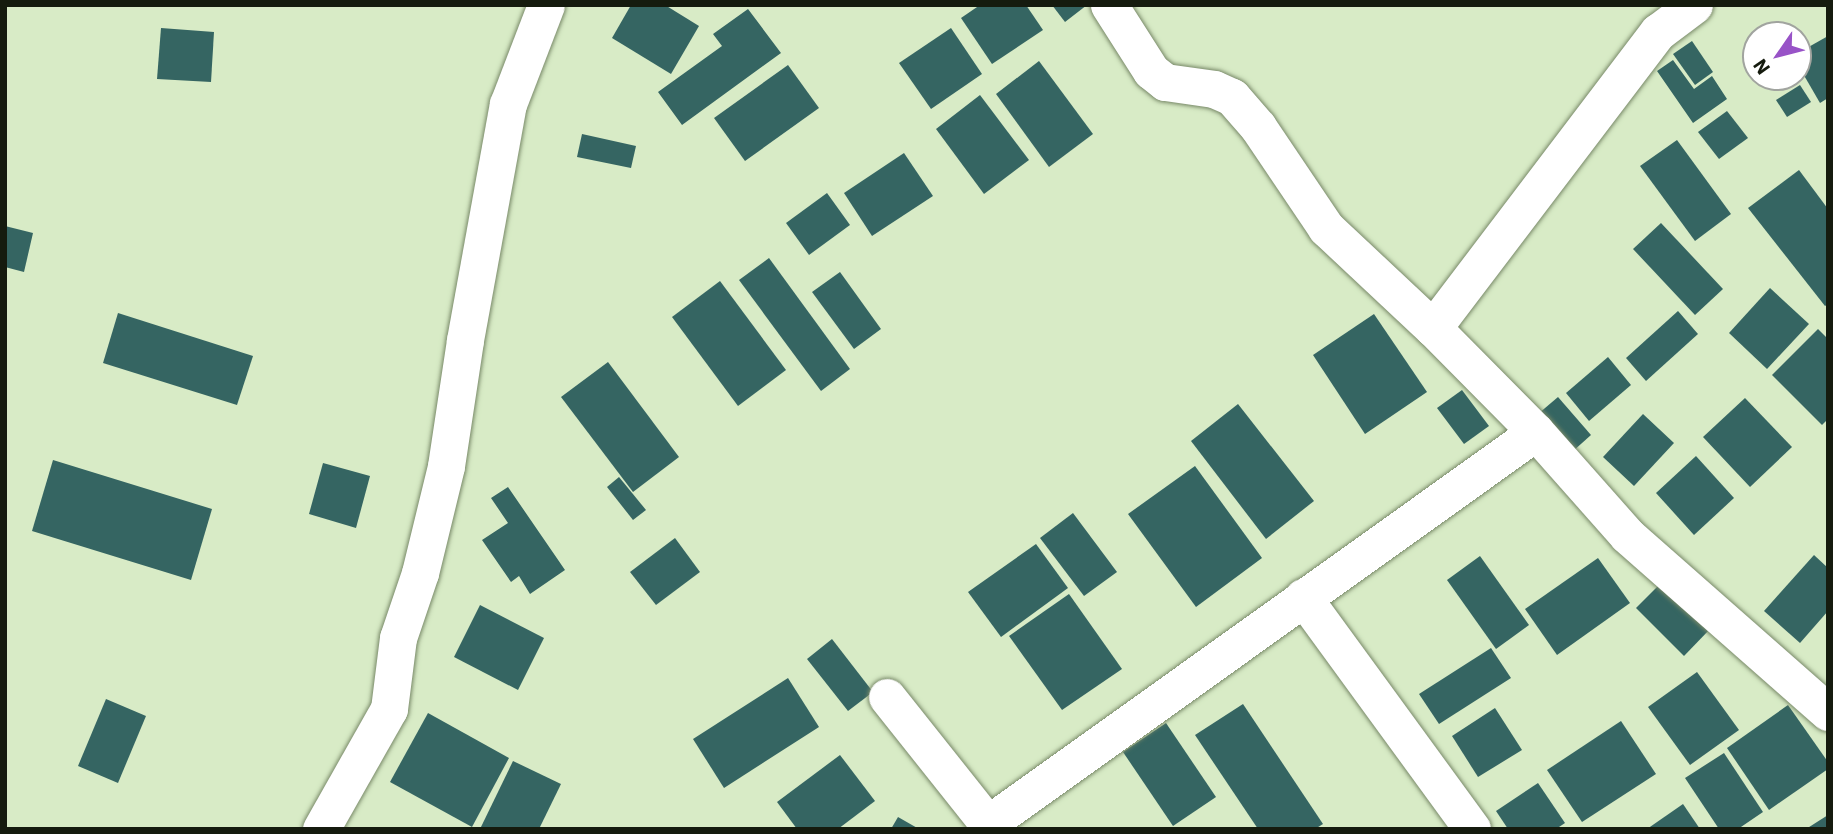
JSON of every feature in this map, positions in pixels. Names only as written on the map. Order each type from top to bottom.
[{"type":"street","points":[[321,829],[389,709],[398,638],[420,573],[446,466],[465,340],[508,104],[546,5]]},
{"type":"street","points":[[1109,5],[1151,71],[1165,82],[1214,89],[1231,97],[1258,127],[1326,228],[1433,328],[1536,432],[1627,535],[1828,712]]},
{"type":"street","points":[[1433,328],[1658,32],[1695,5]]},
{"type":"street","points":[[887,697],[990,826],[1303,597],[1536,432]]},
{"type":"street","points":[[1303,597],[1472,829]]},
{"type":"building","points":[[631,5],[665,5],[699,26],[671,74],[612,38]]},
{"type":"building","points":[[980,5],[1026,5],[1043,30],[992,64],[961,18]]},
{"type":"building","points":[[1052,5],[1087,5],[1065,22]]},
{"type":"building","points":[[748,9],[781,53],[682,125],[658,92],[722,46],[713,34]]},
{"type":"building","points":[[161,28],[214,32],[211,82],[157,79]]},
{"type":"building","points":[[951,28],[982,74],[931,109],[899,63]]},
{"type":"building","points":[[1828,36],[1828,98],[1820,103],[1812,89],[1812,45]]},
{"type":"building","points":[[1692,41],[1713,72],[1695,85],[1673,54]]},
{"type":"building","points":[[1673,60],[1694,89],[1712,76],[1727,99],[1693,123],[1657,71]]},
{"type":"building","points":[[1039,61],[1093,134],[1049,167],[996,94]]},
{"type":"building","points":[[788,65],[819,108],[745,161],[714,118]]},
{"type":"building","points":[[1790,91],[1804,91],[1811,102],[1787,117],[1776,100]]},
{"type":"building","points":[[980,95],[1029,160],[984,194],[936,129]]},
{"type":"building","points":[[1727,111],[1748,138],[1719,159],[1698,132]]},
{"type":"building","points":[[582,134],[636,146],[631,168],[577,157]]},
{"type":"building","points":[[1677,140],[1731,214],[1695,241],[1640,166]]},
{"type":"building","points":[[904,153],[933,196],[872,236],[844,193]]},
{"type":"building","points":[[1799,170],[1828,209],[1828,304],[1825,306],[1748,208]]},
{"type":"building","points":[[827,193],[850,225],[809,255],[786,223]]},
{"type":"building","points":[[1661,223],[1723,289],[1695,315],[1633,249]]},
{"type":"building","points":[[5,226],[33,233],[24,272],[5,267]]},
{"type":"building","points":[[769,258],[850,369],[821,391],[739,280]]},
{"type":"building","points":[[840,272],[881,329],[854,349],[812,292]]},
{"type":"building","points":[[720,281],[786,370],[738,406],[672,317]]},
{"type":"building","points":[[1770,288],[1809,324],[1767,369],[1729,333]]},
{"type":"building","points":[[1678,311],[1698,334],[1646,381],[1626,358]]},
{"type":"building","points":[[118,313],[253,356],[237,405],[103,363]]},
{"type":"building","points":[[1374,314],[1427,392],[1365,434],[1313,355]]},
{"type":"building","points":[[1818,329],[1828,339],[1828,419],[1822,425],[1772,375]]},
{"type":"building","points":[[1608,357],[1631,385],[1589,421],[1566,393]]},
{"type":"building","points":[[608,362],[679,457],[633,492],[561,397]]},
{"type":"building","points":[[1462,390],[1489,426],[1464,444],[1437,408]]},
{"type":"building","points":[[1558,397],[1591,435],[1572,452],[1538,414]]},
{"type":"building","points":[[1745,398],[1792,447],[1750,487],[1703,437]]},
{"type":"building","points":[[1238,404],[1314,501],[1266,539],[1191,441]]},
{"type":"building","points":[[1643,414],[1674,443],[1634,486],[1603,457]]},
{"type":"building","points":[[1696,456],[1734,498],[1694,535],[1656,493]]},
{"type":"building","points":[[53,460],[212,509],[191,580],[32,531]]},
{"type":"building","points":[[323,463],[370,476],[356,528],[309,514]]},
{"type":"building","points":[[1195,466],[1262,558],[1196,607],[1128,514]]},
{"type":"building","points":[[619,477],[646,510],[633,520],[607,487]]},
{"type":"building","points":[[508,487],[565,570],[530,594],[519,576],[511,582],[482,540],[508,523],[491,498]]},
{"type":"building","points":[[1073,513],[1117,572],[1084,596],[1040,538]]},
{"type":"building","points":[[675,538],[700,572],[656,605],[630,572]]},
{"type":"building","points":[[1036,544],[1068,588],[1001,637],[968,592]]},
{"type":"building","points":[[1814,555],[1828,568],[1828,611],[1800,643],[1764,611]]},
{"type":"building","points":[[1480,556],[1529,625],[1496,649],[1447,580]]},
{"type":"building","points":[[1598,558],[1630,603],[1557,655],[1525,609]]},
{"type":"building","points":[[1663,581],[1711,628],[1684,656],[1636,608]]},
{"type":"building","points":[[1069,594],[1122,669],[1062,710],[1009,636]]},
{"type":"building","points":[[480,605],[544,638],[518,690],[454,657]]},
{"type":"building","points":[[832,639],[873,692],[848,711],[807,659]]},
{"type":"building","points":[[1491,648],[1511,678],[1439,724],[1419,694]]},
{"type":"building","points":[[1697,672],[1739,730],[1690,765],[1648,707]]},
{"type":"building","points":[[788,678],[819,727],[724,788],[693,739]]},
{"type":"building","points":[[106,699],[146,716],[118,783],[78,766]]},
{"type":"building","points":[[1243,704],[1323,824],[1315,829],[1258,829],[1195,735]]},
{"type":"building","points":[[1788,705],[1828,762],[1828,769],[1769,810],[1727,748]]},
{"type":"building","points":[[1495,708],[1522,750],[1478,777],[1452,736]]},
{"type":"building","points":[[428,713],[509,758],[472,827],[390,782]]},
{"type":"building","points":[[1621,721],[1656,774],[1582,822],[1547,770]]},
{"type":"building","points":[[1166,723],[1216,797],[1173,826],[1123,752]]},
{"type":"building","points":[[1724,753],[1763,812],[1738,829],[1719,829],[1685,778]]},
{"type":"building","points":[[840,755],[875,801],[838,829],[797,829],[777,802]]},
{"type":"building","points":[[513,761],[561,784],[539,829],[480,829]]},
{"type":"building","points":[[1538,783],[1565,823],[1556,829],[1508,829],[1496,811]]},
{"type":"building","points":[[1683,804],[1700,829],[1647,829]]},
{"type":"building","points":[[1828,815],[1828,829],[1806,829]]},
{"type":"building","points":[[898,817],[919,829],[891,829]]}]
